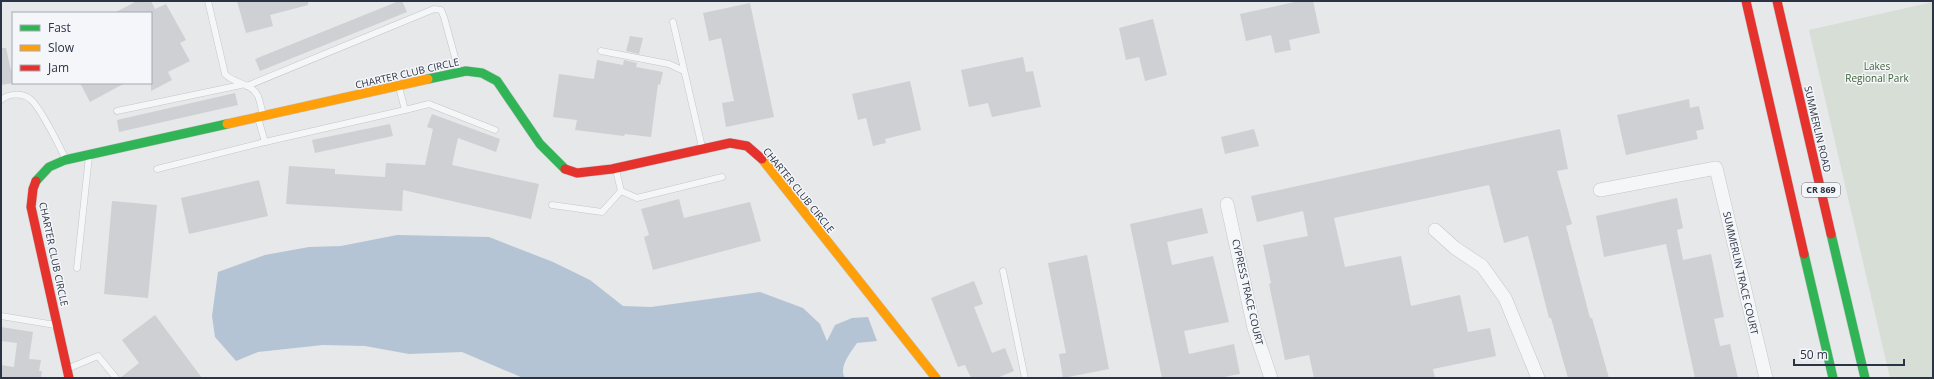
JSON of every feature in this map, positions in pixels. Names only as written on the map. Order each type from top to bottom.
[{"type":"street","name":"CR 869","points":[[1746,1],[1833,378]]},
{"type":"street","name":"SUMMERLIN ROAD","points":[[1777,1],[1865,378]]},
{"type":"street","name":"CHARTER CLUB CIRCLE","points":[[68,373],[31,207],[31,191],[37,177],[49,166],[89,154],[466,70],[482,73],[496,81],[540,144],[562,168],[577,173],[615,168],[730,143],[747,146],[759,156],[936,378]]},
{"type":"street","name":"SUMMERLIN TRACE COURT","points":[[1600,190],[1716,168],[1766,378]]},
{"type":"street","name":"CYPRESS TRACE COURT","points":[[1227,204],[1254,328],[1271,378]]},
{"type":"street","points":[[1435,230],[1455,248],[1482,266],[1496,286],[1504,298],[1538,378]]},
{"type":"lane","points":[[208,1],[224,74],[230,80],[244,85],[258,95],[265,142]]},
{"type":"lane","points":[[117,111],[244,85],[434,9],[441,10],[444,17],[459,72]]},
{"type":"lane","points":[[673,22],[702,148]]},
{"type":"lane","points":[[601,51],[668,64],[684,71]]},
{"type":"lane","points":[[398,86],[405,110]]},
{"type":"lane","points":[[1,100],[5,96],[14,94],[23,95],[32,100],[56,139],[65,160]]},
{"type":"lane","points":[[157,169],[429,104],[495,130]]},
{"type":"lane","points":[[77,268],[89,154]]},
{"type":"lane","points":[[615,168],[621,191]]},
{"type":"lane","points":[[621,191],[637,198],[722,177]]},
{"type":"lane","points":[[552,205],[602,212],[621,191]]},
{"type":"lane","points":[[1003,271],[1025,378]]},
{"type":"lane","points":[[1,316],[58,326]]},
{"type":"lane","points":[[68,373],[98,356],[116,378]]},
{"type":"green space","name":"Lakes Regional Park","points":[[1933,2],[1933,378],[1890,378],[1809,30]]},
{"type":"water","points":[[397,235],[489,237],[553,262],[590,280],[623,306],[651,307],[760,292],[803,308],[820,324],[827,341],[835,325],[852,318],[868,317],[877,341],[857,343],[844,364],[843,374],[845,378],[523,378],[462,352],[409,354],[365,346],[323,345],[258,352],[236,361],[215,337],[212,316],[218,272],[265,255],[309,247],[341,246]]},
{"type":"building","points":[[137,1],[151,1],[155,9],[166,4],[186,40],[180,43],[190,61],[168,72],[172,80],[151,91],[152,12],[116,12]]},
{"type":"building","points":[[237,1],[308,1],[308,5],[270,15],[273,26],[246,33]]},
{"type":"building","points":[[402,1],[407,12],[260,71],[255,59]]},
{"type":"building","points":[[1299,1],[1313,1],[1320,33],[1289,40],[1291,50],[1275,53],[1271,35],[1246,41],[1240,14]]},
{"type":"building","points":[[750,3],[774,117],[726,127],[722,103],[734,101],[721,38],[709,41],[703,13]]},
{"type":"building","points":[[1153,19],[1167,75],[1145,81],[1139,57],[1126,60],[1119,28]]},
{"type":"building","points":[[630,36],[643,38],[639,54],[626,51]]},
{"type":"building","points":[[1,48],[6,48],[12,70],[12,83],[1,85]]},
{"type":"building","points":[[1023,57],[1026,72],[1033,71],[1041,107],[992,117],[988,103],[969,107],[961,70]]},
{"type":"building","points":[[597,60],[623,65],[624,60],[637,63],[636,67],[663,72],[660,85],[658,84],[651,137],[625,134],[624,136],[575,130],[577,120],[553,117],[559,74],[594,79]]},
{"type":"building","points":[[910,81],[921,130],[885,139],[886,143],[873,146],[866,118],[858,120],[852,94]]},
{"type":"building","points":[[81,84],[123,84],[90,102]]},
{"type":"building","points":[[235,93],[238,105],[119,132],[117,120]]},
{"type":"building","points":[[1689,99],[1690,108],[1699,106],[1704,129],[1696,131],[1698,139],[1626,155],[1617,115]]},
{"type":"building","points":[[432,114],[500,139],[496,152],[458,138],[452,165],[539,184],[531,219],[403,190],[402,211],[286,204],[289,166],[335,169],[335,174],[385,177],[386,163],[425,165],[433,129],[427,127]]},
{"type":"building","points":[[390,124],[393,136],[315,153],[312,140]]},
{"type":"building","points":[[1254,129],[1259,146],[1225,154],[1221,137]]},
{"type":"building","points":[[1560,129],[1568,169],[1557,171],[1572,224],[1566,226],[1590,318],[1592,318],[1609,378],[1568,378],[1551,318],[1549,318],[1528,236],[1504,243],[1489,185],[1334,218],[1345,267],[1401,256],[1411,306],[1460,295],[1468,332],[1490,328],[1496,356],[1433,369],[1435,378],[1314,378],[1309,355],[1285,360],[1269,284],[1271,283],[1263,245],[1308,236],[1303,211],[1257,222],[1251,196]]},
{"type":"building","points":[[259,180],[268,216],[189,234],[181,198]]},
{"type":"building","points":[[1677,198],[1683,228],[1677,230],[1683,260],[1711,254],[1724,317],[1714,319],[1720,346],[1730,344],[1738,378],[1695,378],[1666,244],[1604,257],[1596,216]]},
{"type":"building","points":[[679,199],[684,218],[750,202],[761,241],[653,270],[644,237],[649,235],[641,209]]},
{"type":"building","points":[[112,201],[157,205],[148,298],[104,294]]},
{"type":"building","points":[[1202,208],[1208,233],[1167,242],[1172,265],[1213,256],[1229,322],[1184,331],[1189,354],[1234,344],[1240,374],[1219,378],[1162,378],[1130,224]]},
{"type":"building","points":[[1087,255],[1109,369],[1063,378],[1059,354],[1066,353],[1048,263]]},
{"type":"building","points":[[974,281],[983,304],[974,307],[992,353],[1005,348],[1014,371],[997,378],[971,378],[965,365],[958,367],[931,298]]},
{"type":"building","points":[[155,315],[202,378],[120,378],[139,363],[122,340]]},
{"type":"building","points":[[1,327],[33,332],[29,359],[41,360],[39,371],[42,371],[41,378],[1,378],[1,365],[14,367],[17,343],[1,341]]},
{"type":"traffic: fast","points":[[428,79],[466,71],[482,73],[497,81],[540,144],[565,169]]},
{"type":"traffic: fast","points":[[36,181],[49,167],[65,160],[227,124]]},
{"type":"traffic: fast","points":[[1831,234],[1865,378]]},
{"type":"traffic: fast","points":[[1804,254],[1833,378]]},
{"type":"traffic: slow","points":[[227,124],[428,79]]},
{"type":"traffic: slow","points":[[762,159],[936,378]]},
{"type":"traffic: jam","points":[[1746,1],[1804,254]]},
{"type":"traffic: jam","points":[[1777,1],[1831,234]]},
{"type":"traffic: jam","points":[[565,169],[577,173],[612,169],[730,143],[747,146],[762,159]]},
{"type":"traffic: jam","points":[[36,181],[33,189],[31,207],[69,378]]}]
